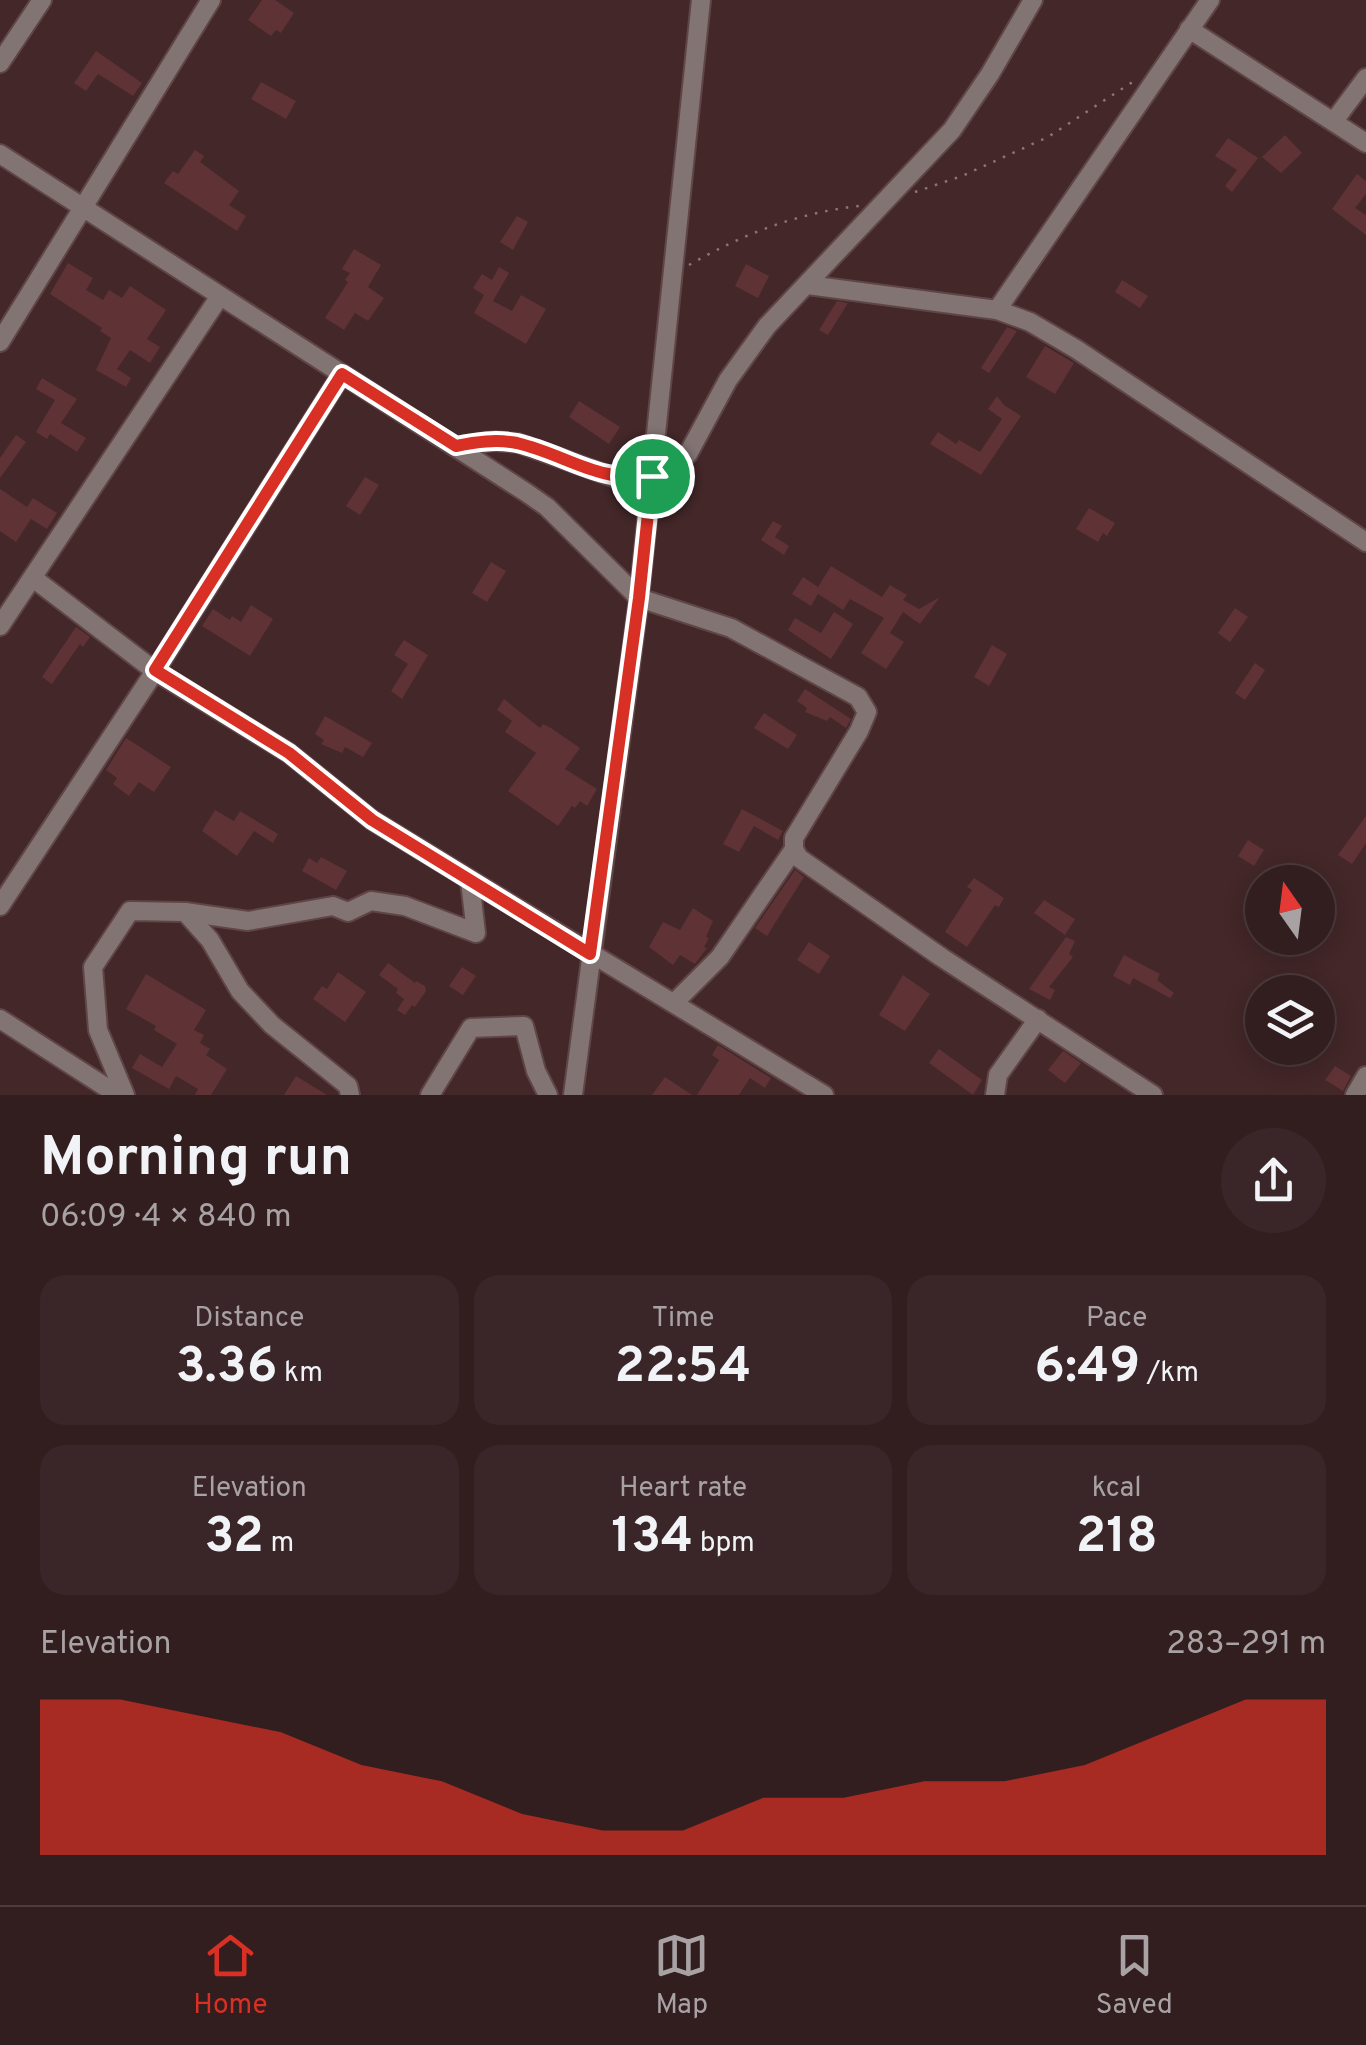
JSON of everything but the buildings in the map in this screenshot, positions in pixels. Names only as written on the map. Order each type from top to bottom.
[{"type":"street","points":[[0,63],[42,0]]},
{"type":"street","points":[[0,342],[211,0]]},
{"type":"street","points":[[574,1095],[639,598],[701,0]]},
{"type":"street","points":[[456,446],[494,441],[518,444],[613,477],[652,476],[669,471],[688,454],[739,362],[768,326],[952,130],[1033,0]]},
{"type":"street","points":[[997,310],[1210,0]]},
{"type":"street","points":[[1189,29],[1366,142]]},
{"type":"street","points":[[1334,121],[1366,78]]},
{"type":"street","points":[[0,154],[548,507],[639,598],[732,628],[858,697],[867,712],[794,838],[799,858],[1153,1095]]},
{"type":"street","points":[[808,285],[997,310],[1030,322],[1366,542]]},
{"type":"street","points":[[0,626],[220,296]]},
{"type":"street","points":[[0,906],[342,374]]},
{"type":"street","points":[[33,578],[155,670],[289,753],[372,820],[824,1095]]},
{"type":"street","points":[[674,1003],[720,957],[794,849]]},
{"type":"street","points":[[121,1095],[98,1030],[93,967],[130,911],[185,912],[248,921],[333,906],[348,912],[370,901],[405,906],[476,932],[470,881]]},
{"type":"street","points":[[185,912],[210,940],[240,991],[272,1025],[348,1086],[350,1095]]},
{"type":"street","points":[[0,1019],[121,1095]]},
{"type":"street","points":[[994,1095],[998,1075],[1038,1019]]},
{"type":"street","points":[[430,1095],[471,1028],[524,1026],[536,1071],[548,1095]]},
{"type":"street","points":[[1354,1095],[1366,1076]]},
{"type":"route","points":[[342,374],[456,446],[494,441],[518,444],[613,477],[652,476],[590,954],[372,820],[289,753],[155,670],[342,374]]}]
